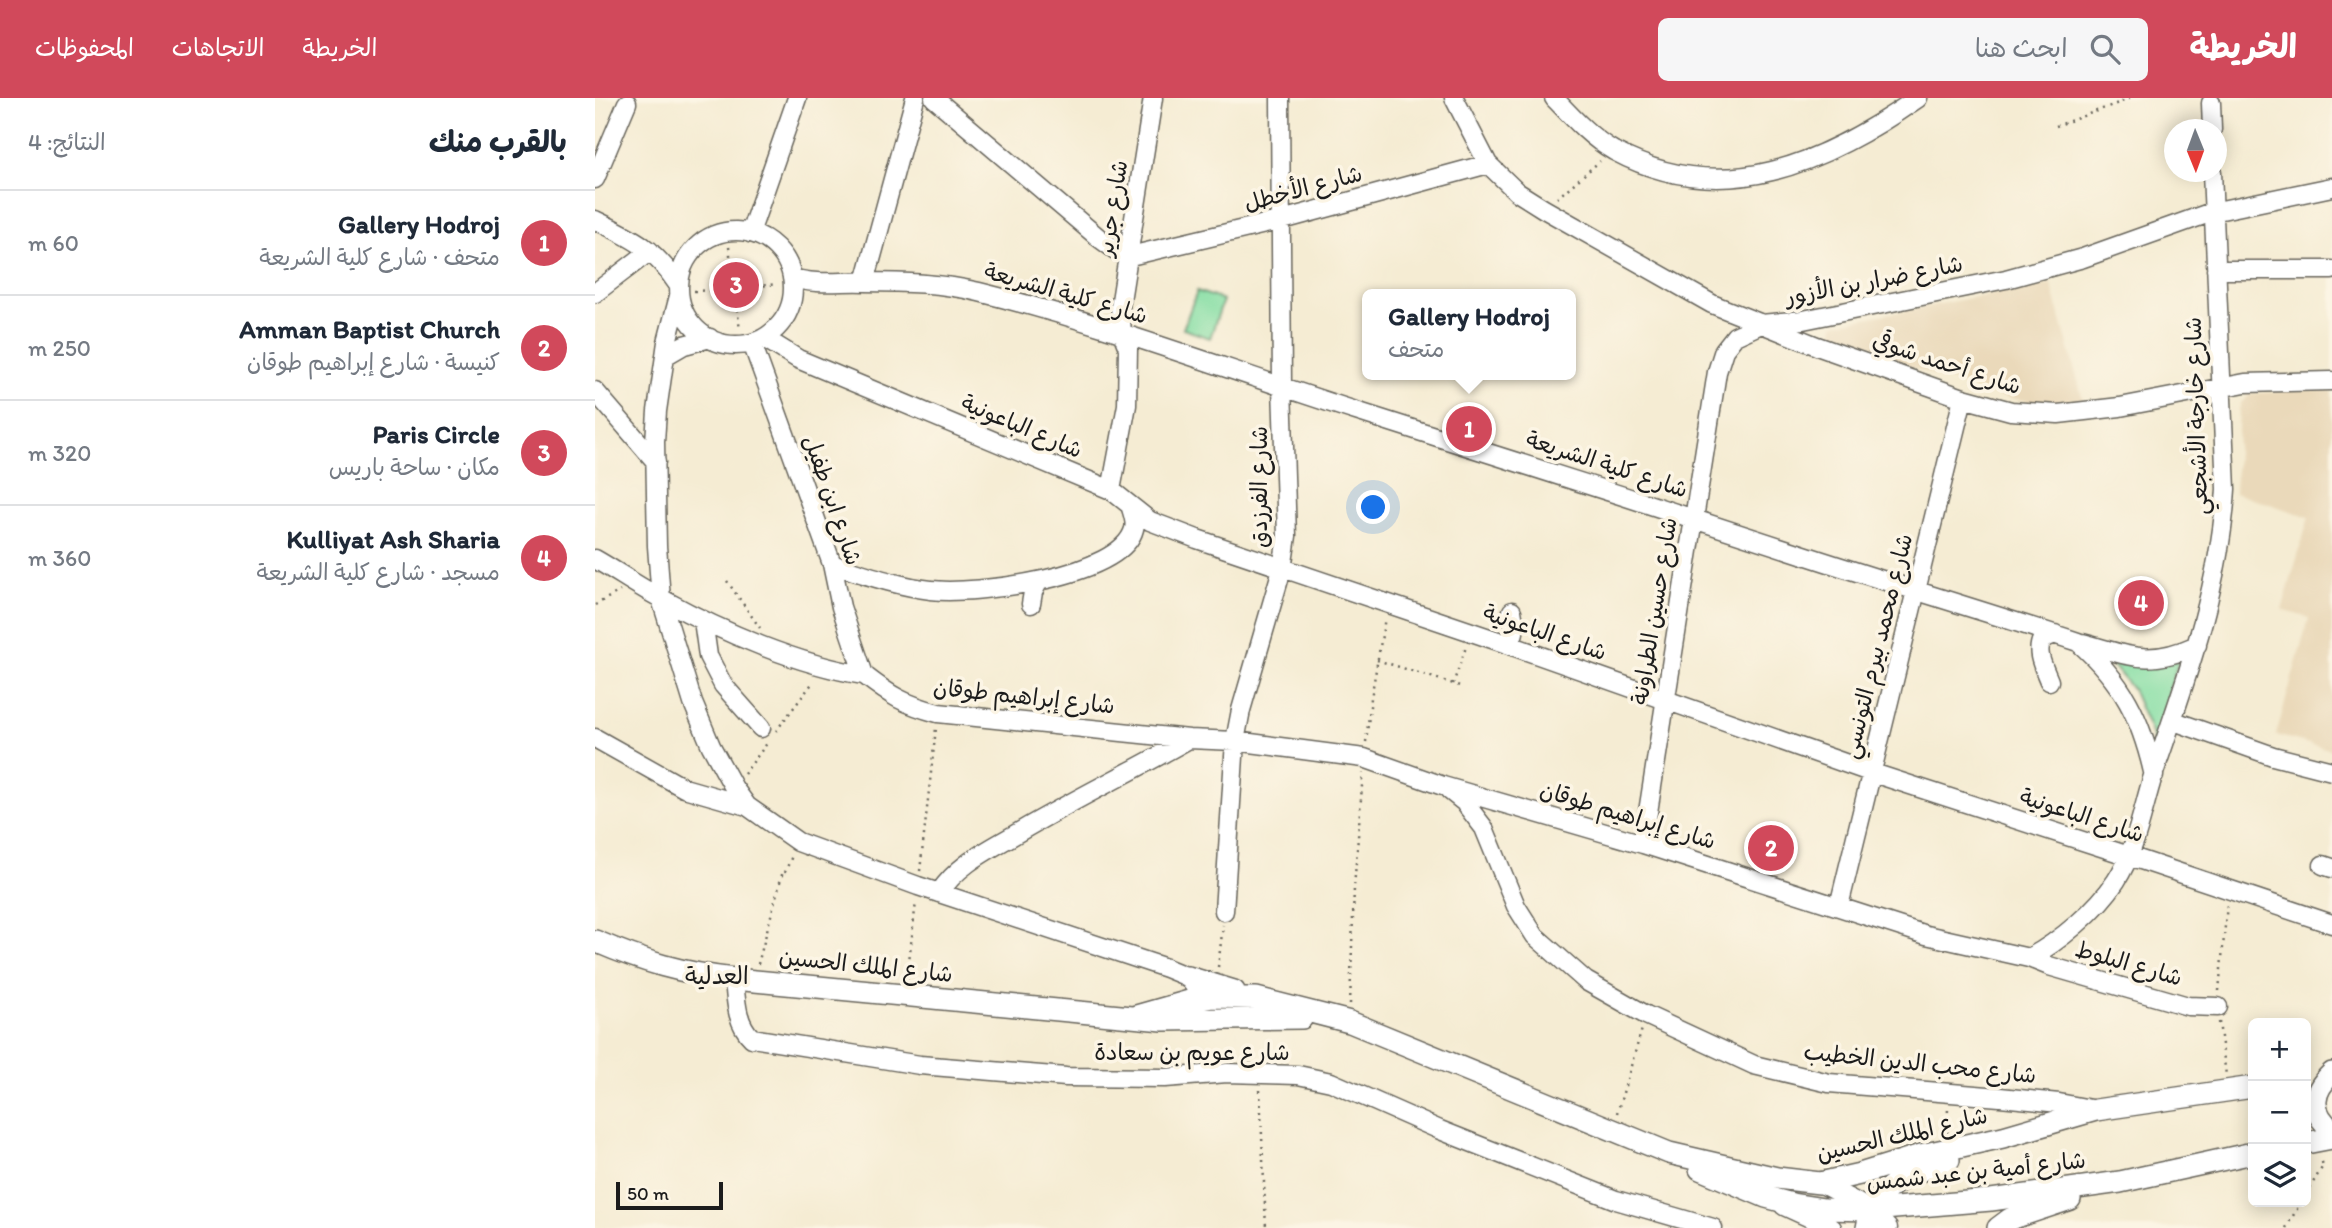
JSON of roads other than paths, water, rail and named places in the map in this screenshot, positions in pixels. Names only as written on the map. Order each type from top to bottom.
[{"type":"main road","name":"شارع الملك الحسين","points":[[595,941],[671,970],[744,980],[1136,1016],[1256,998],[1342,1020],[1669,1153],[1777,1178],[1820,1183],[2003,1137],[2096,1110],[2248,1088]]},
{"type":"main road","points":[[1188,977],[1201,1005]]},
{"type":"main road","name":"شارع الملك الحسين","points":[[1201,1005],[1342,1020]]},
{"type":"main road","points":[[2311,1076],[2332,1073]]},
{"type":"main road","points":[[2322,1138],[2316,1102],[2318,1091],[2332,1073]]},
{"type":"main road","points":[[1869,1219],[1883,1190],[1903,1178],[2003,1137]]},
{"type":"main road","name":"شارع أمية بن عبد شمس","points":[[1669,1153],[1708,1174],[1766,1197],[1869,1219],[2120,1182],[2248,1154]]},
{"type":"main road","points":[[1997,1228],[2010,1219],[2120,1182]]},
{"type":"street","points":[[865,282],[915,98]]},
{"type":"street","points":[[934,98],[1099,238],[1121,254],[1130,256]]},
{"type":"street","name":"شارع جرير","points":[[1111,490],[1127,405],[1128,348],[1122,333],[1120,307],[1153,98]]},
{"type":"street","name":"شارع الفرزدق","points":[[1224,911],[1235,741],[1241,710],[1283,569],[1287,536],[1282,387],[1280,98]]},
{"type":"street","name":"شارع ضرار بن الأزور","points":[[1454,98],[1488,164],[1517,192],[1712,304],[1761,324],[1821,317],[2006,279],[2083,258],[2212,212],[2332,187]]},
{"type":"street","points":[[1554,98],[1578,124],[1612,150],[1660,169],[1727,179],[1769,173],[1804,161],[1861,134],[1918,98]]},
{"type":"street","points":[[595,179],[627,103]]},
{"type":"street","points":[[2211,103],[2212,119]]},
{"type":"street","points":[[750,233],[798,104]]},
{"type":"street","name":"شارع الأخطل","points":[[1130,256],[1282,220],[1488,164]]},
{"type":"street","name":"شارع خارجة الأشجعي","points":[[2129,856],[2197,645],[2213,585],[2225,517],[2212,182]]},
{"type":"street","points":[[595,220],[636,240],[650,251],[665,264],[684,291]]},
{"type":"street","points":[[727,232],[750,233],[762,237],[775,247],[785,259],[785,281],[792,293],[789,311],[779,326],[736,345],[719,343],[710,338],[692,324],[683,310],[683,267],[693,250],[708,238],[727,232]]},
{"type":"street","points":[[595,293],[650,251]]},
{"type":"street","points":[[2216,270],[2332,270]]},
{"type":"street","name":"شارع كلية الشريعة","points":[[785,281],[865,282],[957,288],[1021,304],[1122,333],[1282,387],[2078,642],[2147,659],[2167,657],[2197,645]]},
{"type":"street","points":[[684,291],[665,356],[657,411],[661,599],[693,703],[711,746],[747,806],[798,842],[918,886],[1188,977]]},
{"type":"street","points":[[1817,346],[1812,339],[1811,328],[1821,317]]},
{"type":"street","name":"شارع أحمد شوقي","points":[[1761,324],[1963,398],[2011,411],[2046,415],[2120,407],[2221,386],[2288,381],[2332,382]]},
{"type":"street","name":"شارع حسين الطراونة","points":[[1643,844],[1720,359],[1735,336],[1761,324]]},
{"type":"street","name":"شارع الباعونية","points":[[752,337],[798,359],[1111,490],[1150,521],[1870,772],[2332,924]]},
{"type":"street","name":"شارع ابن طفيل","points":[[752,337],[832,564],[841,607],[864,675]]},
{"type":"street","points":[[665,356],[684,345],[710,338]]},
{"type":"street","points":[[595,391],[656,461]]},
{"type":"street","name":"شارع محمد بيرم التونسي","points":[[1839,906],[1963,398]]},
{"type":"street","points":[[832,564],[894,583],[931,590],[963,592],[997,589],[1039,581],[1089,565],[1119,550],[1133,532],[1135,522],[1131,508]]},
{"type":"street","points":[[595,559],[661,599],[703,620],[824,667],[864,675]]},
{"type":"street","points":[[1031,604],[1039,581]]},
{"type":"street","points":[[1504,643],[1514,635],[1512,611]]},
{"type":"street","points":[[703,620],[708,656],[723,685],[761,728]]},
{"type":"street","points":[[2049,681],[2039,646],[2042,639],[2055,634]]},
{"type":"street","name":"شارع كلية الشريعة","points":[[2078,642],[2127,696],[2147,743],[2154,776]]},
{"type":"street","name":"شارع إبراهيم طوقان","points":[[864,675],[890,696],[913,707],[938,713],[1189,739],[1235,741],[1364,758],[1443,786],[1643,844],[1926,935],[2029,958]]},
{"type":"street","points":[[2174,721],[2273,756],[2332,771]]},
{"type":"street","points":[[595,738],[684,788],[747,806]]},
{"type":"street","points":[[939,893],[949,877],[969,860],[1189,739]]},
{"type":"street","name":"شارع محب الدين الخطيب","points":[[1443,786],[1464,802],[1483,828],[1516,906],[1535,936],[1586,981],[1646,1015],[1754,1065],[1829,1083],[2059,1103],[2096,1110]]},
{"type":"street","points":[[2029,958],[2049,947],[2095,905],[2116,882],[2129,856]]},
{"type":"street","name":"شارع البلوط","points":[[2029,958],[2188,1006],[2218,1007]]},
{"type":"street","points":[[1166,968],[1201,1005]]},
{"type":"street","name":"شارع عويم بن سعادة","points":[[744,980],[737,1010],[745,1031],[752,1038],[920,1065],[1066,1077],[1165,1078],[1227,1073],[1298,1075],[1331,1082],[1451,1135],[1616,1200],[1713,1228]]},
{"type":"street","points":[[1820,1183],[1869,1219],[1888,1228]]},
{"type":"street","points":[[1766,1197],[1832,1228]]},
{"type":"place","name":"Paris Circle","points":[[736,285]]},
{"type":"place","name":"Gallery Hodroj","points":[[1469,429]]},
{"type":"place","name":"Kulliyat Ash Sharia","points":[[2141,603]]},
{"type":"place","name":"Amman Baptist Church","points":[[1771,848]]},
{"type":"district","name":"العدلية","points":[[717,976]]}]
